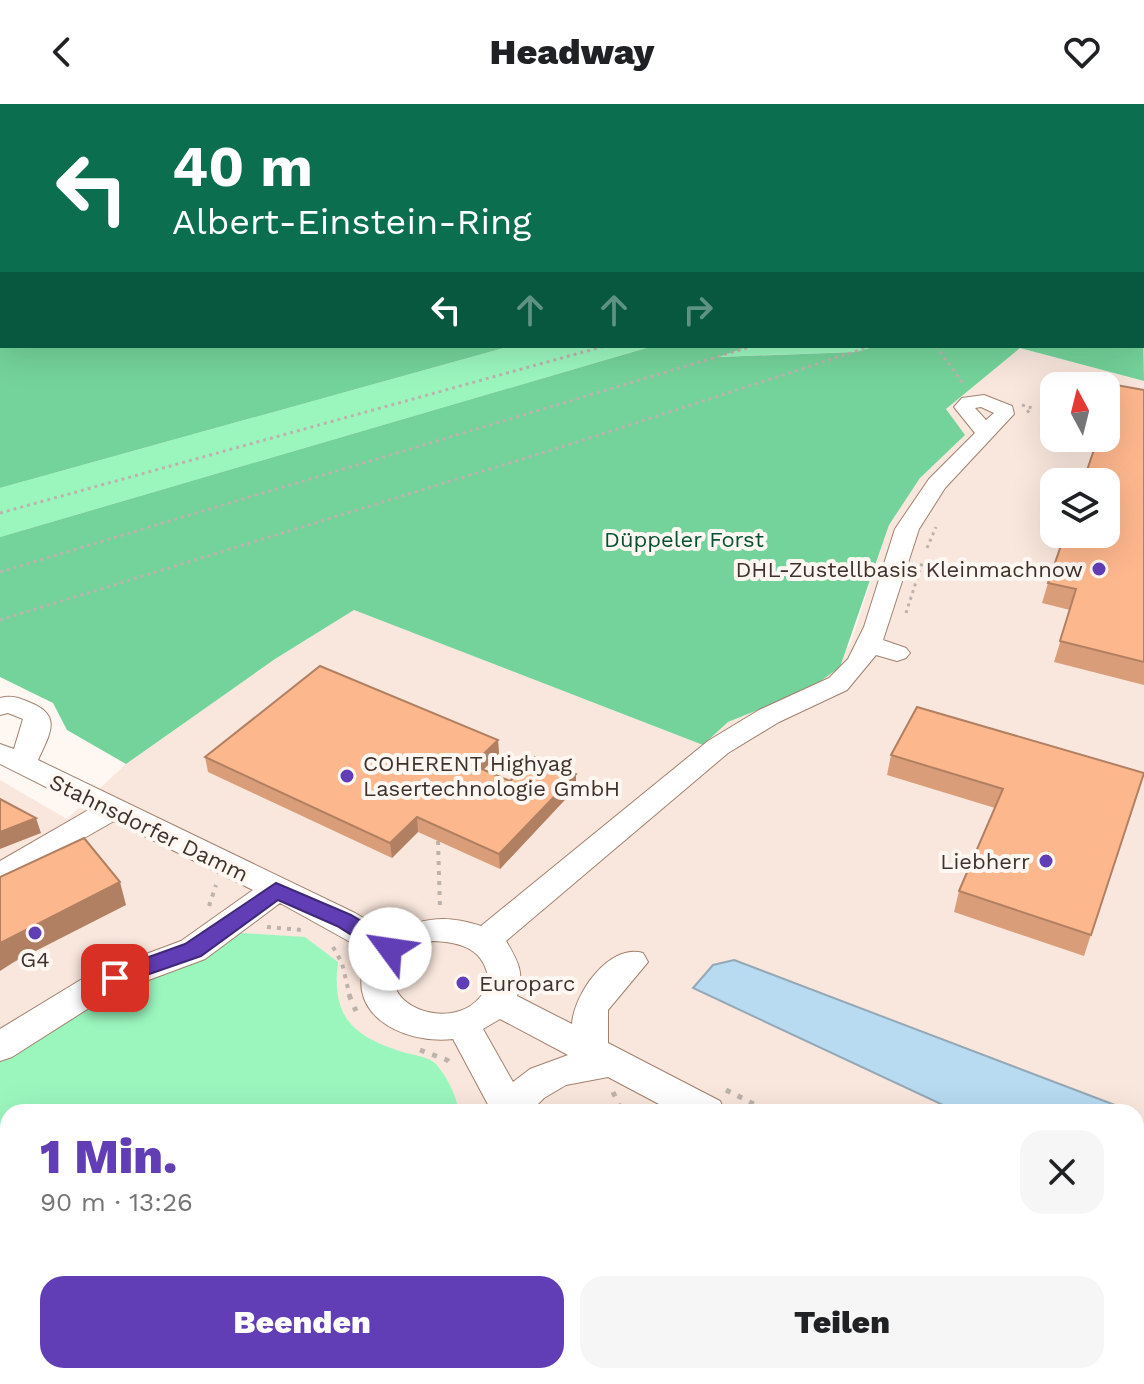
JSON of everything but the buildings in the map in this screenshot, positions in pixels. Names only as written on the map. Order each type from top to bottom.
[{"type":"street","points":[[486,940],[718,747],[769,716],[838,684],[859,662],[885,649],[907,529],[937,484],[1005,410],[994,403],[976,401]]},
{"type":"street","name":"Stahnsdorfer Damm","points":[[0,707],[10,704],[37,715],[36,732],[11,759],[344,921],[390,949]]},
{"type":"street","points":[[0,875],[112,809]]},
{"type":"street","points":[[0,1047],[99,985],[193,950],[276,890]]},
{"type":"street","points":[[429,929],[460,929],[486,940],[499,953],[505,968],[504,985],[496,1001],[481,1015],[441,1027],[419,1026],[386,1008],[378,994],[376,978],[380,963],[390,949],[429,929]]},
{"type":"street","points":[[597,1067],[586,1023],[594,999],[631,962]]},
{"type":"street","points":[[496,1001],[597,1067],[710,1098]]},
{"type":"street","points":[[461,1023],[506,1104]]},
{"type":"street","points":[[515,1104],[523,1093],[550,1072],[597,1067]]},
{"type":"path","points":[[0,513],[598,348]]},
{"type":"path","points":[[0,572],[746,348]]},
{"type":"path","points":[[0,620],[571,444],[866,348]]},
{"type":"path","points":[[937,348],[976,401]]},
{"type":"path","points":[[1019,404],[1032,408],[1021,419]]},
{"type":"path","points":[[885,649],[937,524]]},
{"type":"path","points":[[438,841],[440,909]]},
{"type":"path","points":[[204,914],[216,891],[216,883],[210,875]]},
{"type":"path","points":[[597,1067],[618,1104]]},
{"type":"path","points":[[710,1098],[736,1104]]},
{"type":"shaded area","points":[[1020,348],[1110,372],[1040,372],[1040,452],[1120,452],[1120,375],[1144,381],[1144,1104],[0,1104],[0,780],[67,819],[126,764],[275,659],[354,610],[703,745],[728,722],[807,690],[850,645],[889,525],[920,478],[964,435],[946,409]]},
{"type":"green space","points":[[0,348],[504,348],[0,488]]},
{"type":"green space","points":[[504,348],[646,348],[0,537],[0,488]]},
{"type":"green space","name":"Düppeler Forst","points":[[646,348],[744,348],[718,357],[856,352],[870,348],[1020,348],[946,409],[965,435],[920,478],[889,525],[840,667],[808,690],[728,722],[703,745],[354,610],[275,659],[126,764],[67,730],[53,703],[0,677],[0,537]]},
{"type":"green space","points":[[743,348],[870,348],[856,352],[714,357]]},
{"type":"green space","name":"Düppeler Forst","points":[[1020,348],[1143,348],[1144,381],[1120,375],[1120,372]]},
{"type":"green space","points":[[242,933],[305,937],[338,962],[338,998],[350,1023],[372,1040],[435,1063],[457,1104],[0,1104],[0,1060],[102,995],[206,955]]},
{"type":"water","points":[[734,960],[1112,1104],[941,1104],[693,988],[713,965]]},
{"type":"place","name":"DHL-Zustellbasis Kleinmachnow","points":[[1099,569]]},
{"type":"place","name":"COHERENT Highyag Lasertechnologie GmbH","points":[[347,776]]},
{"type":"place","name":"Liebherr","points":[[1046,861]]},
{"type":"place","name":"G4","points":[[35,933]]},
{"type":"place","name":"Europarc","points":[[463,983]]},
{"type":"route","points":[[115,978],[193,950],[276,890],[344,921],[390,949]]}]
